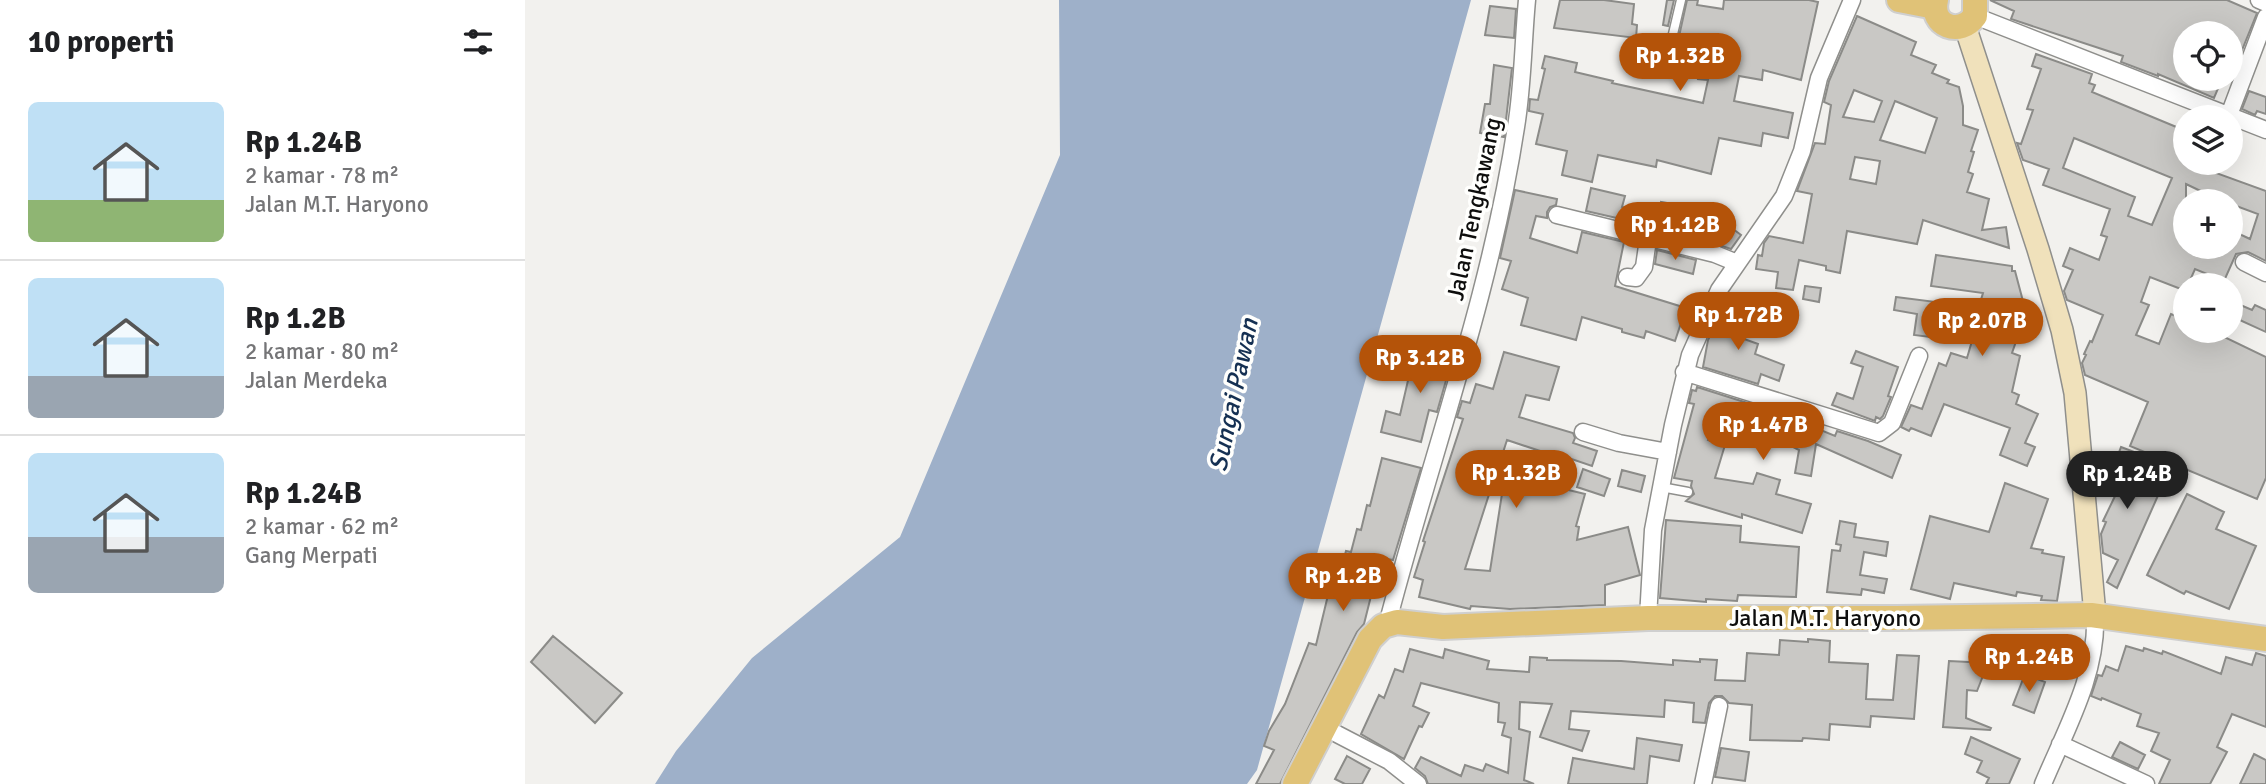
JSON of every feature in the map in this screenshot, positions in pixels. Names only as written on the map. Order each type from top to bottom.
[{"type":"main road","points":[[1899,0],[1935,4],[1940,21],[1959,28],[1972,14]]},
{"type":"main road","name":"Jalan M.T. Haryono","points":[[1394,627],[1510,625],[1648,618],[2095,615],[2266,639]]},
{"type":"main road","points":[[1311,784],[1380,648],[1388,640],[1394,627]]},
{"type":"main road","points":[[1295,784],[1364,648],[1374,633],[1394,627]]},
{"type":"street","name":"Jalan Tengkawang","points":[[1394,627],[1396,586],[1451,408],[1501,207],[1517,126],[1527,0]]},
{"type":"street","points":[[1648,618],[1653,530],[1684,372],[1719,290],[1784,195],[1802,151],[1819,78],[1852,0]]},
{"type":"street","points":[[2259,0],[2266,3]]},
{"type":"street","points":[[1972,14],[2201,105]]},
{"type":"street","points":[[1972,14],[2062,330],[2075,393],[2096,639],[2093,655],[2043,784]]},
{"type":"street","points":[[2233,105],[2266,17]]},
{"type":"street","points":[[2243,121],[2266,130]]},
{"type":"street","points":[[1557,215],[1715,254],[1737,263]]},
{"type":"street","points":[[1627,277],[1636,278],[1642,270],[1648,239]]},
{"type":"street","points":[[2244,262],[2266,273]]},
{"type":"street","points":[[1684,372],[1879,433],[1889,428],[1892,423],[1919,356]]},
{"type":"street","points":[[1583,432],[1619,443],[1668,452]]},
{"type":"street","points":[[1703,784],[1719,706]]},
{"type":"street","points":[[1337,734],[1389,761],[1418,784]]},
{"type":"street","points":[[2060,744],[2146,784]]},
{"type":"lane","points":[[1669,51],[1681,0]]},
{"type":"lane","points":[[1661,487],[1688,492]]},
{"type":"water","name":"Sungai Pawan","points":[[1059,0],[1471,0],[1257,770],[1247,784],[655,784],[676,751],[752,658],[900,537],[1060,155]]},
{"type":"building","points":[[1560,0],[1604,0],[1634,4],[1632,24],[1637,25],[1636,38],[1554,28]]},
{"type":"building","points":[[1667,0],[1674,0],[1668,26],[1663,25]]},
{"type":"building","points":[[1687,0],[1698,0],[1697,5],[1723,9],[1724,0],[1818,2],[1801,80],[1763,70],[1762,80],[1739,76],[1734,101],[1793,113],[1788,138],[1763,133],[1761,146],[1719,138],[1711,174],[1657,160],[1656,167],[1598,155],[1592,182],[1562,175],[1567,151],[1536,144],[1543,114],[1529,111],[1530,99],[1538,100],[1545,56],[1577,63],[1575,72],[1703,103],[1708,80],[1698,79],[1704,46],[1678,41]]},
{"type":"building","points":[[1990,0],[2227,0],[2257,13],[2243,48],[2243,21],[2173,21],[2173,80],[2121,62],[2123,56],[2011,19],[2014,11]]},
{"type":"building","points":[[1490,6],[1516,9],[1514,38],[1485,35]]},
{"type":"building","points":[[1857,16],[1916,42],[1911,55],[1936,65],[1932,73],[1959,87],[1963,125],[1978,130],[1971,151],[1974,152],[1968,172],[1973,174],[1967,192],[1989,199],[1982,230],[2006,227],[2009,248],[1923,220],[1917,244],[1847,231],[1840,273],[1826,270],[1826,266],[1799,260],[1793,290],[1776,288],[1778,272],[1756,269],[1758,255],[1762,256],[1764,243],[1769,236],[1803,243],[1812,194],[1797,191],[1815,143],[1825,144],[1831,105],[1824,102],[1829,81]],"holes":[[[1854,90],[1882,101],[1874,122],[1843,117]],[[1895,101],[1937,118],[1925,153],[1880,140]],[[1855,157],[1880,161],[1876,184],[1850,179]]]},
{"type":"building","points":[[2036,54],[2092,74],[2089,83],[2095,85],[2092,92],[2173,126],[2173,175],[2222,175],[2266,191],[2266,261],[2248,252],[2243,253],[2243,236],[2250,239],[2258,214],[2243,208],[2243,189],[2196,189],[2186,184],[2186,189],[2173,189],[2173,259],[2234,259],[2228,273],[2205,273],[2195,269],[2193,273],[2173,273],[2173,286],[2150,277],[2141,302],[2149,305],[2136,335],[2159,344],[2171,314],[2173,343],[2237,343],[2266,357],[2266,478],[2257,499],[2130,446],[2148,402],[2085,375],[2082,363],[2086,355],[2084,354],[2103,315],[2067,300],[2064,291],[2073,270],[2063,266],[2070,248],[2099,260],[2107,237],[2101,235],[2110,209],[2043,185],[2049,169],[2023,160],[2017,143],[2021,144],[2033,110],[2027,109],[2041,69],[2032,66]],"holes":[[[2074,138],[2172,178],[2152,225],[2128,216],[2135,197],[2063,168]]]},
{"type":"building","points":[[1494,65],[1512,68],[1504,137],[1480,133],[1485,104],[1490,104]]},
{"type":"building","points":[[2198,91],[2217,91],[2214,98]]},
{"type":"building","points":[[2249,91],[2266,97],[2266,114],[2257,111],[2255,115],[2243,109]]},
{"type":"building","points":[[1591,188],[1625,196],[1622,207],[1658,214],[1661,202],[1706,210],[1700,237],[1586,211]]},
{"type":"building","points":[[1515,190],[1557,199],[1556,205],[1550,207],[1547,212],[1547,218],[1536,216],[1530,238],[1577,253],[1582,232],[1624,242],[1615,286],[1686,308],[1675,341],[1646,331],[1644,338],[1582,317],[1576,340],[1521,325],[1528,298],[1502,289],[1511,261],[1500,258]]},
{"type":"building","points":[[1729,226],[1741,235],[1731,249],[1716,244]]},
{"type":"building","points":[[1657,250],[1696,260],[1693,274],[1655,264]]},
{"type":"building","points":[[1936,255],[2012,266],[2012,271],[2015,271],[2024,305],[2015,332],[2019,333],[2012,353],[2020,356],[2012,392],[2019,395],[2016,404],[2038,414],[2025,443],[2035,447],[2027,466],[2000,455],[2010,428],[1944,404],[1931,436],[1901,427],[1911,405],[1922,409],[1939,363],[1946,366],[1951,353],[1967,358],[1979,317],[1976,316],[1983,293],[1931,286]]},
{"type":"building","points":[[1805,286],[1821,288],[1819,302],[1803,299]]},
{"type":"building","points":[[1896,297],[1936,302],[1930,337],[1914,335],[1917,314],[1894,310]]},
{"type":"building","points":[[2255,305],[2266,310],[2266,332],[2243,321],[2243,306],[2252,310]]},
{"type":"building","points":[[1725,308],[1748,316],[1741,338],[1758,344],[1755,354],[1784,365],[1779,381],[1761,374],[1758,384],[1703,367],[1708,340],[1714,328],[1718,330]]},
{"type":"building","points":[[1416,346],[1453,356],[1437,412],[1429,410],[1421,442],[1381,432],[1386,411],[1400,415]]},
{"type":"building","points":[[1856,351],[1898,367],[1883,416],[1880,419],[1876,417],[1875,421],[1832,405],[1837,393],[1853,399],[1863,367],[1851,363]]},
{"type":"building","points":[[1504,352],[1559,367],[1549,400],[1526,395],[1519,417],[1573,433],[1573,443],[1597,451],[1592,466],[1560,455],[1552,486],[1585,494],[1576,526],[1579,527],[1577,540],[1628,527],[1640,575],[1605,585],[1605,605],[1510,609],[1471,606],[1470,609],[1419,597],[1423,580],[1414,577],[1463,419],[1457,417],[1462,401],[1470,403],[1476,384],[1493,389]],"holes":[[[1507,440],[1546,453],[1539,478],[1498,468]],[[1494,479],[1504,481],[1490,571],[1465,569]]]},
{"type":"building","points":[[1697,387],[1760,407],[1793,422],[1794,419],[1835,436],[1837,431],[1868,441],[1901,455],[1892,478],[1816,444],[1811,476],[1795,473],[1799,450],[1778,439],[1777,442],[1765,437],[1770,423],[1719,407],[1708,440],[1725,445],[1715,478],[1753,484],[1757,473],[1780,480],[1776,494],[1811,504],[1802,533],[1742,514],[1742,518],[1686,501],[1694,494],[1692,481],[1674,478],[1694,404],[1689,403],[1692,390],[1696,391]]},
{"type":"building","points":[[2121,447],[2137,453],[2131,467],[2164,482],[2117,588],[2107,582],[2118,560],[2103,553],[2101,534],[2106,522],[2103,521],[2116,494],[2105,490]]},
{"type":"building","points":[[1382,458],[1421,468],[1393,560],[1387,559],[1381,582],[1375,580],[1364,624],[1357,632],[1280,784],[1256,784],[1274,750],[1264,746],[1269,731],[1285,704],[1309,643],[1316,645],[1329,591],[1335,592],[1346,551],[1351,552],[1357,529],[1361,530]]},
{"type":"building","points":[[1583,469],[1610,479],[1604,496],[1577,487]]},
{"type":"building","points":[[1622,470],[1645,476],[1641,492],[1618,486]]},
{"type":"building","points":[[2005,483],[2048,499],[2031,548],[2064,557],[2057,601],[2041,600],[2042,596],[2017,592],[2016,596],[1954,583],[1950,599],[1911,589],[1930,516],[1989,532]]},
{"type":"building","points":[[2187,494],[2224,512],[2216,529],[2256,546],[2229,609],[2186,591],[2184,594],[2147,575]]},
{"type":"building","points":[[1666,520],[1741,526],[1740,542],[1799,547],[1796,597],[1738,595],[1737,601],[1706,599],[1706,602],[1660,598]]},
{"type":"building","points":[[1840,521],[1856,524],[1854,537],[1888,542],[1886,556],[1864,552],[1860,575],[1887,579],[1884,593],[1862,589],[1861,595],[1827,592],[1832,550],[1840,551],[1841,545],[1836,544]]},
{"type":"building","points":[[553,636],[622,693],[595,723],[531,662]]},
{"type":"building","points":[[1808,639],[1830,641],[1829,662],[1868,664],[1866,699],[1893,700],[1897,655],[1919,656],[1914,719],[1871,716],[1870,727],[1830,724],[1829,740],[1750,740],[1752,705],[1729,703],[1722,696],[1715,696],[1709,703],[1705,723],[1693,722],[1694,703],[1665,700],[1664,717],[1571,711],[1569,729],[1589,731],[1582,751],[1540,737],[1552,704],[1520,702],[1519,729],[1530,732],[1524,780],[1534,784],[1428,784],[1425,776],[1415,768],[1421,757],[1461,776],[1465,765],[1483,771],[1486,764],[1508,773],[1511,738],[1502,735],[1505,723],[1498,722],[1499,703],[1421,683],[1413,706],[1429,713],[1422,727],[1419,726],[1404,759],[1361,734],[1379,695],[1384,698],[1395,669],[1403,672],[1410,649],[1443,658],[1445,649],[1489,661],[1487,669],[1529,672],[1530,657],[1673,665],[1673,660],[1717,660],[1715,680],[1745,681],[1747,653],[1779,655],[1780,640],[1808,642]]},
{"type":"building","points":[[2126,646],[2162,654],[2163,651],[2221,674],[2226,657],[2252,665],[2256,653],[2266,656],[2266,727],[2232,714],[2217,747],[2227,752],[2210,784],[2159,784],[2170,760],[2151,751],[2159,733],[2137,726],[2141,714],[2091,696],[2098,675],[2102,676],[2106,666],[2118,671]]},
{"type":"building","points":[[1949,661],[1988,663],[1977,691],[1967,690],[1966,718],[1991,728],[1990,730],[1943,727]]},
{"type":"building","points":[[2025,674],[2045,682],[2034,713],[2013,705]]},
{"type":"building","points":[[1971,737],[2020,759],[2009,784],[1986,784],[1989,778],[1977,772],[1982,761],[1965,754]]},
{"type":"building","points":[[1637,738],[1682,745],[1679,761],[1650,756],[1647,784],[1568,784],[1573,758],[1634,769]]},
{"type":"building","points":[[2120,742],[2145,755],[2138,769],[2112,757]]},
{"type":"building","points":[[1721,748],[1749,752],[1745,781],[1715,777]]},
{"type":"building","points":[[2254,754],[2266,760],[2266,784],[2240,784]]},
{"type":"building","points":[[1347,756],[1370,769],[1362,784],[1345,784],[1335,779]]}]
